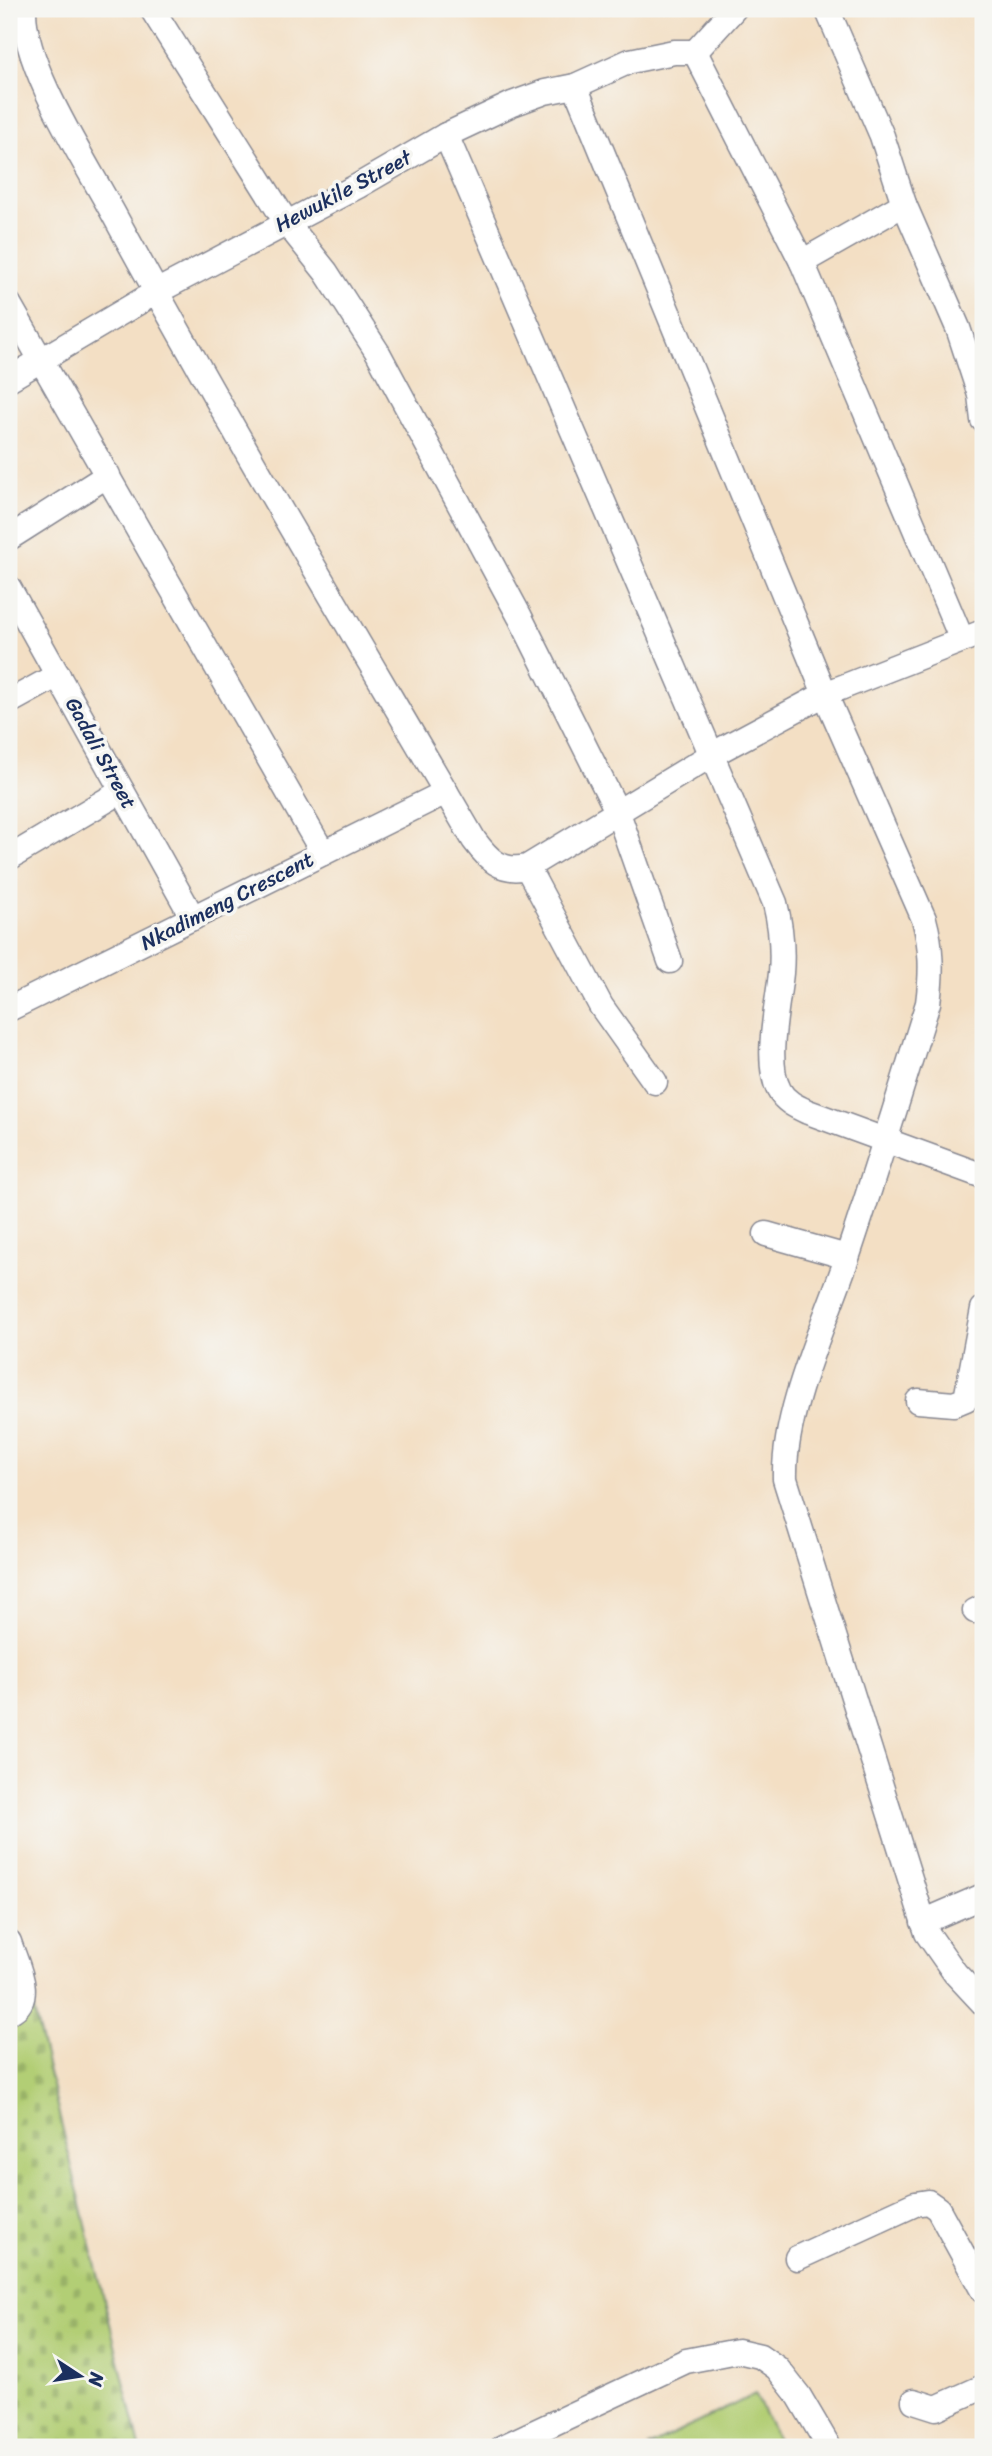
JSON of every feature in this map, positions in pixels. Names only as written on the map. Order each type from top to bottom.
[{"type":"street","points":[[24,9],[30,45],[59,113],[156,292],[446,792],[485,855],[508,869],[527,867],[713,754],[825,694],[973,636],[803,262],[695,52],[734,9]]},
{"type":"street","points":[[152,9],[286,222],[326,272],[378,353],[520,618],[618,813],[636,856],[670,961]]},
{"type":"street","points":[[827,9],[882,136],[904,204],[958,328],[977,385],[983,420]]},
{"type":"street","name":"Hewukile Street","points":[[9,379],[156,292],[358,186],[446,135],[512,104],[545,92],[575,86],[630,61],[674,52],[695,52]]},
{"type":"street","points":[[575,86],[825,694],[924,919],[929,939],[932,960],[928,1003],[885,1142],[794,1409],[784,1460],[785,1479],[923,1922],[936,1948],[983,2003]]},
{"type":"street","points":[[446,135],[766,880],[780,924],[781,971],[774,1046],[775,1079],[779,1091],[793,1106],[983,1176]]},
{"type":"street","points":[[803,262],[904,204]]},
{"type":"street","points":[[9,304],[323,853]]},
{"type":"street","points":[[9,538],[108,475]]},
{"type":"street","name":"Gadali Street","points":[[9,588],[193,918]]},
{"type":"street","points":[[9,702],[58,675]]},
{"type":"street","points":[[9,858],[122,791]]},
{"type":"street","name":"Nkadimeng Crescent","points":[[9,1009],[446,792]]},
{"type":"street","points":[[527,867],[601,1006],[655,1082]]},
{"type":"street","points":[[766,1234],[847,1257]]},
{"type":"street","points":[[918,1401],[954,1404],[966,1399],[983,1309]]},
{"type":"street","points":[[923,1922],[983,1896]]},
{"type":"street","points":[[9,1942],[23,1994],[19,2006],[9,2012]]},
{"type":"street","points":[[797,2258],[915,2204],[928,2202],[938,2209],[983,2291]]},
{"type":"street","points":[[503,2447],[686,2361],[738,2351],[760,2356],[777,2368],[799,2396],[829,2447]]},
{"type":"street","points":[[914,2401],[936,2408],[983,2387]]},
{"type":"green space","points":[[9,1919],[21,1958],[140,2447],[9,2447]]},
{"type":"green space","points":[[755,2394],[781,2447],[648,2447]]}]
